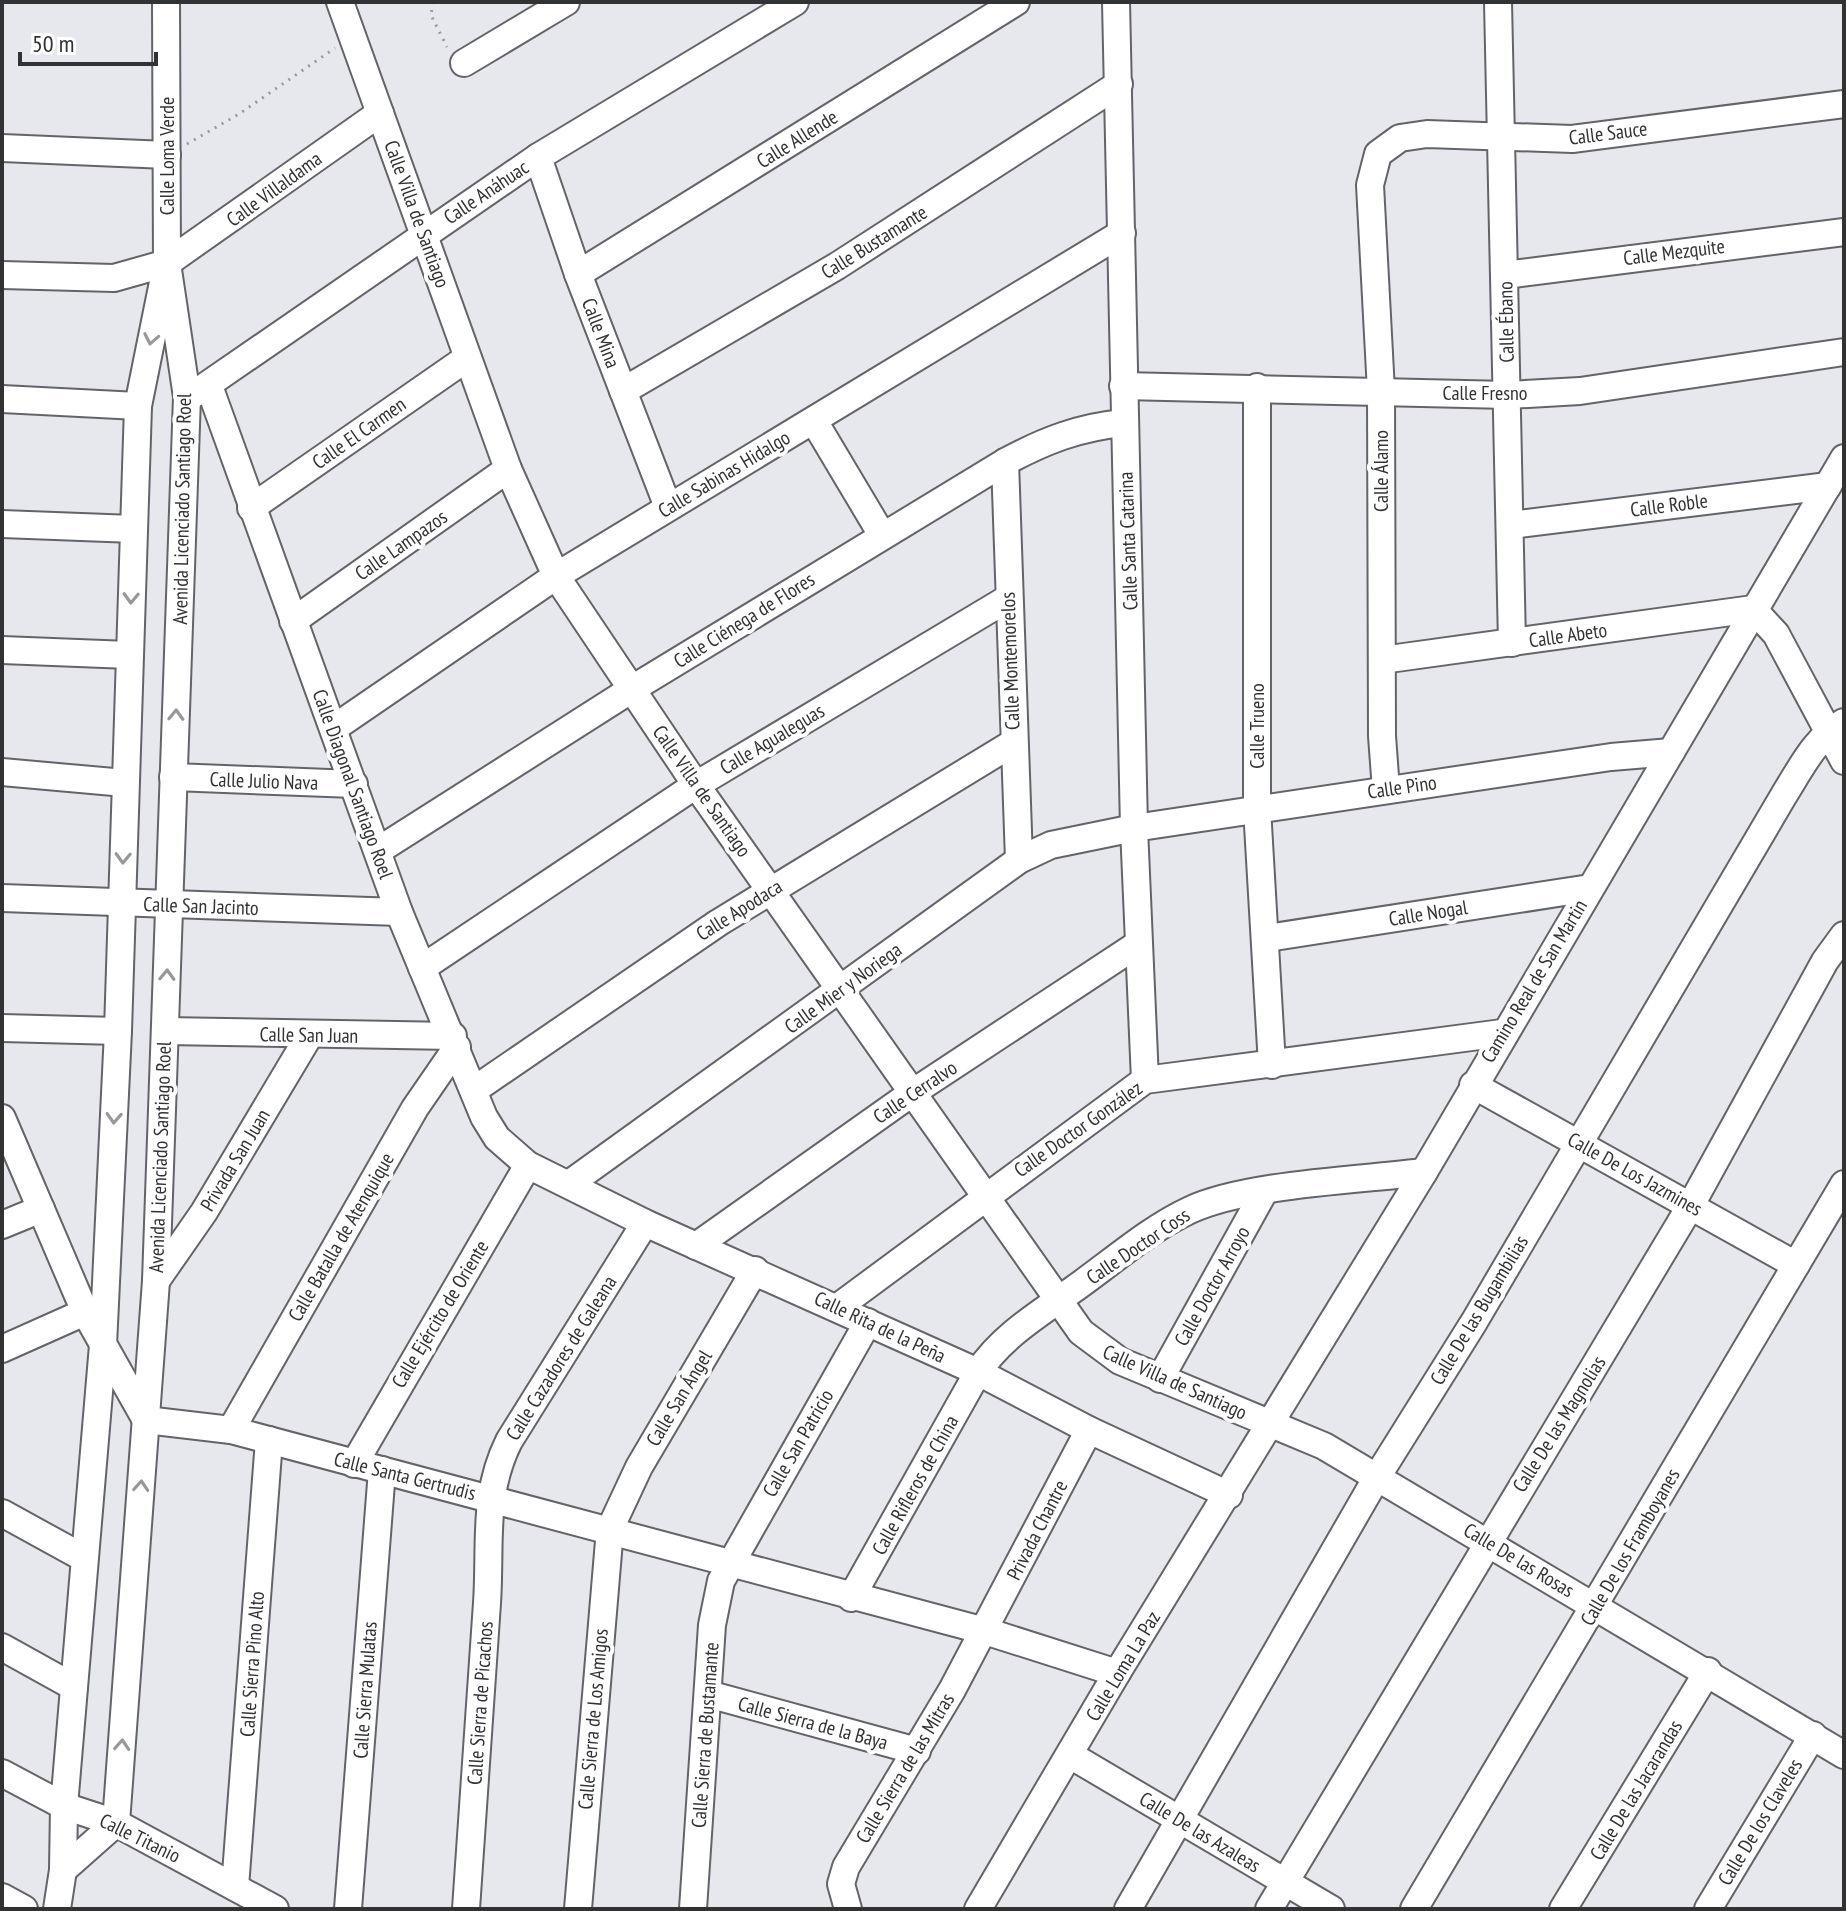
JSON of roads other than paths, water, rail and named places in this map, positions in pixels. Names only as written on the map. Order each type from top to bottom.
[{"type":"street","name":"Calle Loma Verde","points":[[166,2],[167,263]]},
{"type":"street","name":"Calle Villa de Santiago","points":[[340,2],[426,233],[508,469],[556,576],[696,785],[772,889],[1056,1301],[1098,1348],[1160,1379],[1272,1425]]},
{"type":"street","points":[[464,63],[566,2]]},
{"type":"street","name":"Calle Anáhuac","points":[[198,392],[538,157],[795,2]]},
{"type":"street","name":"Calle Allende","points":[[578,274],[1016,2]]},
{"type":"street","name":"Calle Santa Catarina","points":[[1116,2],[1134,828],[1145,1080]]},
{"type":"street","name":"Calle Ébano","points":[[1498,2],[1512,643]]},
{"type":"street","name":"Calle Bustamante","points":[[623,391],[837,266],[1119,84]]},
{"type":"street","name":"Calle Sauce","points":[[1378,154],[1400,138],[1427,134],[1572,139],[1844,104]]},
{"type":"street","name":"Calle Villaldama","points":[[2,275],[114,278],[167,263],[380,113]]},
{"type":"street","points":[[2,148],[167,155]]},
{"type":"street","name":"Calle Álamo","points":[[1378,154],[1370,185],[1381,391],[1386,790]]},
{"type":"street","name":"Calle Mina","points":[[538,157],[578,274],[668,507]]},
{"type":"street","name":"Calle Mezquite","points":[[1505,275],[1844,232]]},
{"type":"street","name":"Calle Sabinas Hidalgo","points":[[334,728],[556,576],[1122,233]]},
{"type":"street","points":[[57,1909],[63,1870],[64,1806],[103,1345],[118,1031],[138,406],[167,263]]},
{"type":"street","name":"Avenida Licenciado Santiago Roel","points":[[116,1823],[156,1281],[173,777],[198,392],[167,263]]},
{"type":"street","name":"Calle Fresno","points":[[1123,386],[1508,395],[1580,391],[1844,352]]},
{"type":"street","name":"Calle El Carmen","points":[[251,508],[467,358]]},
{"type":"street","name":"Calle Trueno","points":[[1257,387],[1257,808],[1267,938],[1272,1065]]},
{"type":"street","name":"Calle Diagonal Santiago Roel","points":[[198,392],[251,508],[379,850],[399,912],[474,1090],[497,1138],[528,1165]]},
{"type":"street","points":[[2,399],[138,406]]},
{"type":"street","points":[[814,421],[882,535]]},
{"type":"street","name":"Calle Ciénega de Flores","points":[[379,850],[632,689],[1005,462],[1045,441],[1073,431],[1124,423]]},
{"type":"street","points":[[1828,486],[1844,458]]},
{"type":"street","name":"Calle Montemorelos","points":[[1005,462],[1007,599],[1019,860]]},
{"type":"street","name":"Calle Lampazos","points":[[293,621],[508,469]]},
{"type":"street","name":"Calle Roble","points":[[1510,525],[1828,486]]},
{"type":"street","name":"Camino Real de San Martin","points":[[1272,1425],[1828,486]]},
{"type":"street","points":[[2,524],[134,529]]},
{"type":"street","name":"Calle Agualeguas","points":[[422,968],[696,785],[1007,599]]},
{"type":"street","points":[[1753,609],[1776,634],[1836,727],[1844,761]]},
{"type":"street","name":"Calle Abeto","points":[[1382,660],[1753,609]]},
{"type":"street","points":[[2,650],[129,655]]},
{"type":"street","name":"Calle De las Bugambilias","points":[[1128,1909],[1377,1477],[1474,1322],[1784,795],[1809,754],[1836,727]]},
{"type":"street","name":"Calle Apodaca","points":[[474,1090],[639,974],[772,889],[1013,743]]},
{"type":"street","name":"Calle Pino","points":[[1134,828],[1611,757],[1671,752]]},
{"type":"street","points":[[2,772],[125,783]]},
{"type":"street","name":"Calle Julio Nava","points":[[173,777],[354,784]]},
{"type":"street","name":"Calle Mier y Noriega","points":[[569,1184],[1019,860],[1063,841],[1134,828]]},
{"type":"street","name":"Calle Nogal","points":[[1267,938],[1590,888]]},
{"type":"street","name":"Calle San Jacinto","points":[[2,898],[399,912]]},
{"type":"street","name":"Calle De las Magnolias","points":[[1269,1909],[1487,1540],[1691,1205],[1825,961],[1844,935]]},
{"type":"street","name":"Calle Cerralvo","points":[[696,1246],[912,1093],[1138,944]]},
{"type":"street","points":[[2,1028],[118,1031]]},
{"type":"street","name":"Calle San Juan","points":[[165,1031],[455,1042]]},
{"type":"street","name":"Calle Doctor González","points":[[838,1307],[984,1196],[1145,1080],[1502,1033]]},
{"type":"street","name":"Privada San Juan","points":[[156,1281],[204,1212],[309,1036]]},
{"type":"street","name":"Calle Batalla de Atenquique","points":[[231,1430],[455,1042]]},
{"type":"street","name":"Calle De Los Jazmines","points":[[1473,1085],[1796,1265]]},
{"type":"street","points":[[2,1118],[85,1312],[146,1420]]},
{"type":"street","name":"Calle Rita de la Peña","points":[[528,1165],[645,1223],[978,1372],[1089,1430],[1229,1495]]},
{"type":"street","name":"Calle Ejército de Oriente","points":[[354,1464],[528,1165]]},
{"type":"street","name":"Calle Doctor Coss","points":[[978,1372],[1004,1340],[1056,1301],[1187,1212],[1207,1203],[1264,1192],[1424,1172]]},
{"type":"street","name":"Calle De los Framboyanes","points":[[1414,1909],[1844,1184]]},
{"type":"street","name":"Calle Doctor Arroyo","points":[[1160,1379],[1264,1192]]},
{"type":"street","points":[[2,1225],[41,1209]]},
{"type":"street","name":"Calle Cazadores de Galeana","points":[[489,1497],[494,1474],[509,1441],[645,1223]]},
{"type":"street","name":"Calle San Ángel","points":[[610,1529],[639,1467],[755,1270]]},
{"type":"street","points":[[2,1349],[85,1312]]},
{"type":"street","name":"Calle San Patricio","points":[[728,1564],[868,1322]]},
{"type":"street","name":"Calle Rifleros de China","points":[[851,1598],[978,1372]]},
{"type":"street","name":"Calle Santa Gertrudis","points":[[146,1420],[231,1430],[489,1497],[851,1598],[985,1631],[1117,1673]]},
{"type":"street","name":"Calle De las Rosas","points":[[1272,1425],[1324,1446],[1487,1540],[1844,1755]]},
{"type":"street","name":"Calle Loma La Paz","points":[[978,1909],[1117,1673],[1272,1425]]},
{"type":"street","name":"Privada Chantre","points":[[985,1631],[1089,1430]]},
{"type":"street","name":"Calle Sierra Pino Alto","points":[[235,1887],[269,1440]]},
{"type":"street","name":"Calle Sierra Mulatas","points":[[348,1909],[382,1470]]},
{"type":"street","name":"Calle Sierra de Picachos","points":[[466,1909],[489,1567],[489,1497]]},
{"type":"street","points":[[2,1513],[84,1558]]},
{"type":"street","name":"Calle Sierra de Los Amigos","points":[[578,1909],[610,1529]]},
{"type":"street","name":"Calle Sierra de Bustamante","points":[[693,1909],[716,1602],[728,1564]]},
{"type":"street","name":"Calle Sierra de las Mitras","points":[[848,1909],[841,1884],[846,1867],[985,1631]]},
{"type":"street","points":[[2,1647],[74,1687]]},
{"type":"street","name":"Calle De las Jacarandas","points":[[1563,1909],[1708,1671]]},
{"type":"street","name":"Calle Sierra de la Baya","points":[[708,1694],[917,1751]]},
{"type":"street","name":"Calle De los Claveles","points":[[1708,1909],[1813,1735]]},
{"type":"street","name":"Calle De las Azaleas","points":[[1070,1755],[1331,1909]]},
{"type":"street","name":"Calle Titanio","points":[[2,1773],[64,1806],[116,1823],[275,1909]]},
{"type":"street","points":[[63,1870],[116,1823]]},
{"type":"street","points":[[2,1897],[24,1909]]}]
